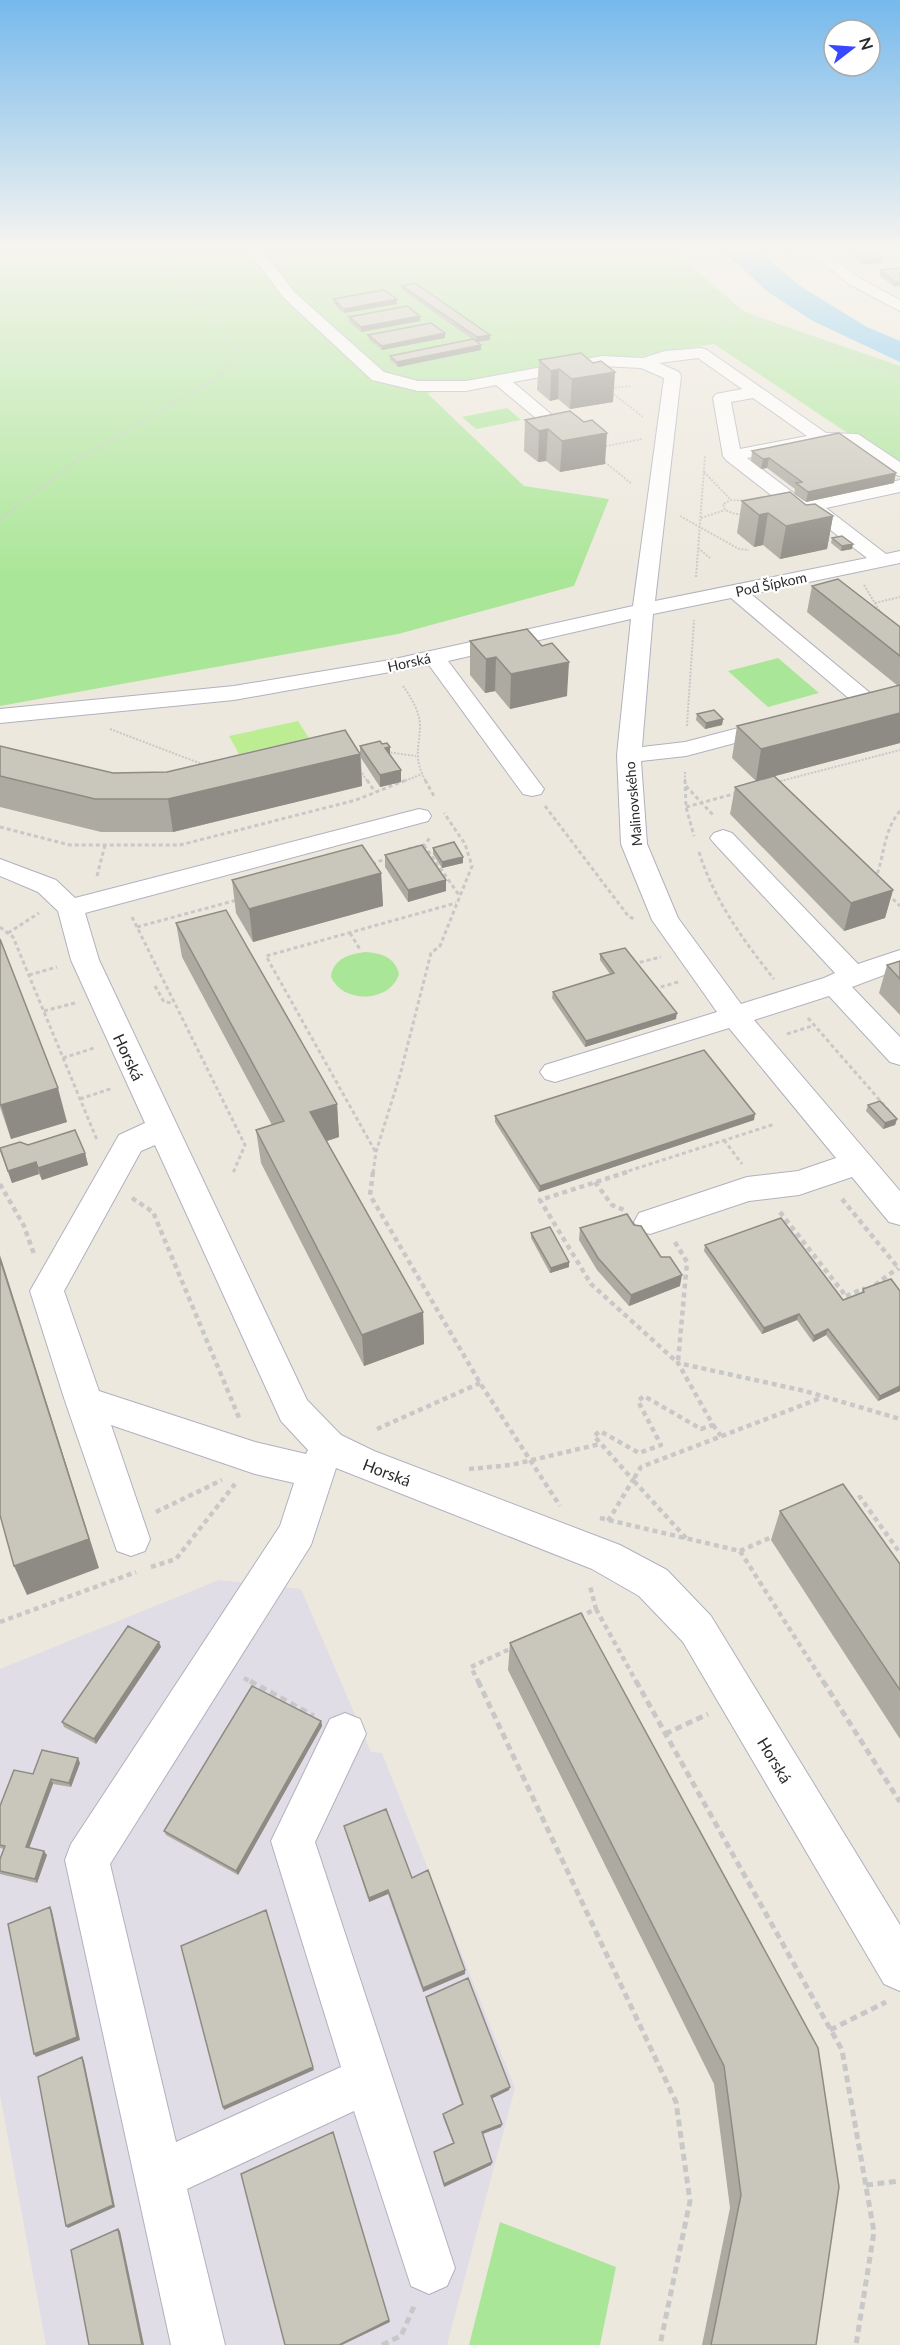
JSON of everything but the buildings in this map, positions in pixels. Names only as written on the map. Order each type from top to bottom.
[{"type":"street","points":[[359,358],[378,376],[418,386],[466,386],[602,361],[644,363],[658,358]]},
{"type":"street","points":[[710,358],[822,438]]},
{"type":"street","name":"Malinovského","points":[[644,363],[673,376],[641,622],[629,754],[634,844],[666,920],[735,1016],[900,1213]]},
{"type":"street","points":[[500,380],[573,440]]},
{"type":"street","points":[[757,392],[722,398],[732,456],[800,508],[900,486]]},
{"type":"street","points":[[732,456],[822,438],[852,438],[900,470]]},
{"type":"street","points":[[811,506],[891,559]]},
{"type":"street","name":"Pod Šípkom","points":[[641,622],[735,591],[891,559]]},
{"type":"street","points":[[735,591],[867,702],[844,708]]},
{"type":"street","name":"Horská","points":[[0,716],[234,693],[434,657],[602,621],[641,622]]},
{"type":"street","points":[[434,657],[532,789]]},
{"type":"street","points":[[629,754],[686,749],[799,719]]},
{"type":"street","points":[[0,867],[47,886],[70,908],[433,809]]},
{"type":"street","points":[[723,838],[843,980],[900,1055]]},
{"type":"street","name":"Horská","points":[[70,908],[85,960],[294,1410],[322,1459],[361,1462],[600,1544],[653,1582],[697,1629],[895,1984]]},
{"type":"street","points":[[555,1072],[790,999],[900,959]]},
{"type":"street","points":[[131,1539],[47,1292],[130,1143],[163,1128]]},
{"type":"street","points":[[655,1221],[747,1189],[799,1183],[858,1163]]},
{"type":"street","points":[[83,1401],[255,1458],[322,1459],[297,1533],[87,1860],[198,2345]]},
{"type":"street","points":[[345,1734],[292,1841],[429,2268]]},
{"type":"street","points":[[159,2176],[369,2079]]},
{"type":"path","points":[[0,519],[80,459],[212,381],[229,366],[234,358]]},
{"type":"path","points":[[857,358],[900,376]]},
{"type":"path","points":[[577,366],[645,418]]},
{"type":"path","points":[[589,449],[643,439]]},
{"type":"path","points":[[573,440],[581,442],[632,484]]},
{"type":"path","points":[[695,581],[705,454]]},
{"type":"path","points":[[704,472],[731,500]]},
{"type":"path","points":[[725,510],[723,504],[731,500],[754,503]]},
{"type":"path","points":[[700,518],[725,510],[735,514],[748,513]]},
{"type":"path","points":[[679,515],[739,549],[749,550]]},
{"type":"path","points":[[698,548],[710,558]]},
{"type":"path","points":[[860,580],[884,619]]},
{"type":"path","points":[[875,603],[900,597]]},
{"type":"path","points":[[694,618],[686,749],[686,807],[702,865],[728,916],[790,999],[892,1114]]},
{"type":"path","points":[[401,682],[411,697],[420,723],[416,756],[433,809],[465,844],[472,866],[440,946],[431,952],[400,1075],[376,1152],[370,1195],[480,1383],[565,1512]]},
{"type":"path","points":[[103,726],[214,768]]},
{"type":"path","points":[[781,791],[773,783],[900,750]]},
{"type":"path","points":[[386,752],[416,756]]},
{"type":"path","points":[[358,767],[375,792]]},
{"type":"path","points":[[0,827],[70,845],[186,844],[349,802],[422,774]]},
{"type":"path","points":[[686,786],[723,827],[723,838]]},
{"type":"path","points":[[532,789],[629,917],[641,922]]},
{"type":"path","points":[[686,807],[742,791]]},
{"type":"path","points":[[866,873],[874,882],[882,862],[889,824],[900,811]]},
{"type":"path","points":[[101,863],[105,845]]},
{"type":"path","points":[[404,851],[424,845],[459,896]]},
{"type":"path","points":[[363,866],[394,855]]},
{"type":"path","points":[[883,890],[900,906]]},
{"type":"path","points":[[120,894],[245,1145],[232,1174]]},
{"type":"path","points":[[137,927],[239,900]]},
{"type":"path","points":[[376,1152],[266,956],[456,903]]},
{"type":"path","points":[[8,933],[20,926]]},
{"type":"path","points":[[350,933],[361,951]]},
{"type":"path","points":[[641,972],[633,964],[663,957]]},
{"type":"path","points":[[29,975],[53,968]]},
{"type":"path","points":[[647,981],[654,989],[679,981]]},
{"type":"path","points":[[155,986],[164,1002],[174,1003]]},
{"type":"path","points":[[44,1011],[68,1005]]},
{"type":"path","points":[[784,1035],[815,1025]]},
{"type":"path","points":[[63,1058],[94,1048]]},
{"type":"path","points":[[80,1099],[111,1088]]},
{"type":"path","points":[[721,1436],[678,1363],[591,1284],[540,1200],[775,1124]]},
{"type":"path","points":[[595,1182],[612,1204],[655,1221],[687,1262],[678,1363]]},
{"type":"path","points":[[0,1184],[24,1226],[47,1292]]},
{"type":"path","points":[[842,1199],[899,1269],[877,1284],[846,1296]]},
{"type":"path","points":[[805,1245],[851,1302]]},
{"type":"path","points":[[812,1266],[820,1263]]},
{"type":"path","points":[[678,1363],[805,1391],[821,1398],[900,1419]]},
{"type":"path","points":[[376,1429],[480,1383]]},
{"type":"path","points":[[688,1539],[594,1436],[600,1431],[639,1452],[661,1445],[638,1401],[644,1396],[701,1429],[714,1425]]},
{"type":"path","points":[[821,1398],[641,1467],[600,1544],[597,1609],[842,2050],[874,2232],[856,2345]]},
{"type":"path","points":[[468,1469],[511,1466],[530,1459],[600,1444]]},
{"type":"path","points":[[161,1509],[215,1483]]},
{"type":"path","points":[[840,1506],[860,1497],[900,1553]]},
{"type":"path","points":[[600,1544],[688,1539],[740,1551],[780,1533]]},
{"type":"path","points":[[740,1551],[900,1803]]},
{"type":"path","points":[[576,1619],[597,1609]]},
{"type":"path","points":[[523,1643],[471,1667],[676,2102],[690,2201],[660,2345]]},
{"type":"path","points":[[214,1661],[345,1734]]},
{"type":"path","points":[[665,1734],[685,1725]]},
{"type":"path","points":[[830,2030],[895,1984]]},
{"type":"path","points":[[866,2185],[900,2181]]},
{"type":"path","points":[[382,2345],[401,2336],[429,2268]]},
{"type":"shaded area","points":[[219,1580],[301,1589],[371,1752],[382,1753],[515,2088],[447,2345],[46,2345],[0,2095],[0,1669]]},
{"type":"green space","points":[[0,358],[629,358],[427,393],[524,486],[609,499],[574,586],[398,634],[0,706]]},
{"type":"green space","points":[[736,358],[878,358],[900,366],[900,468]]},
{"type":"green space","points":[[507,408],[521,420],[476,429],[462,417]]},
{"type":"green space","points":[[778,658],[819,693],[768,707],[728,671]]},
{"type":"green space","points":[[298,721],[309,738],[239,754],[229,736]]},
{"type":"green space","points":[[365,952],[376,953],[391,960],[399,974],[394,984],[377,995],[355,996],[337,986],[331,977],[332,971],[343,959]]},
{"type":"green space","points":[[500,2222],[616,2267],[600,2345],[469,2345]]}]
